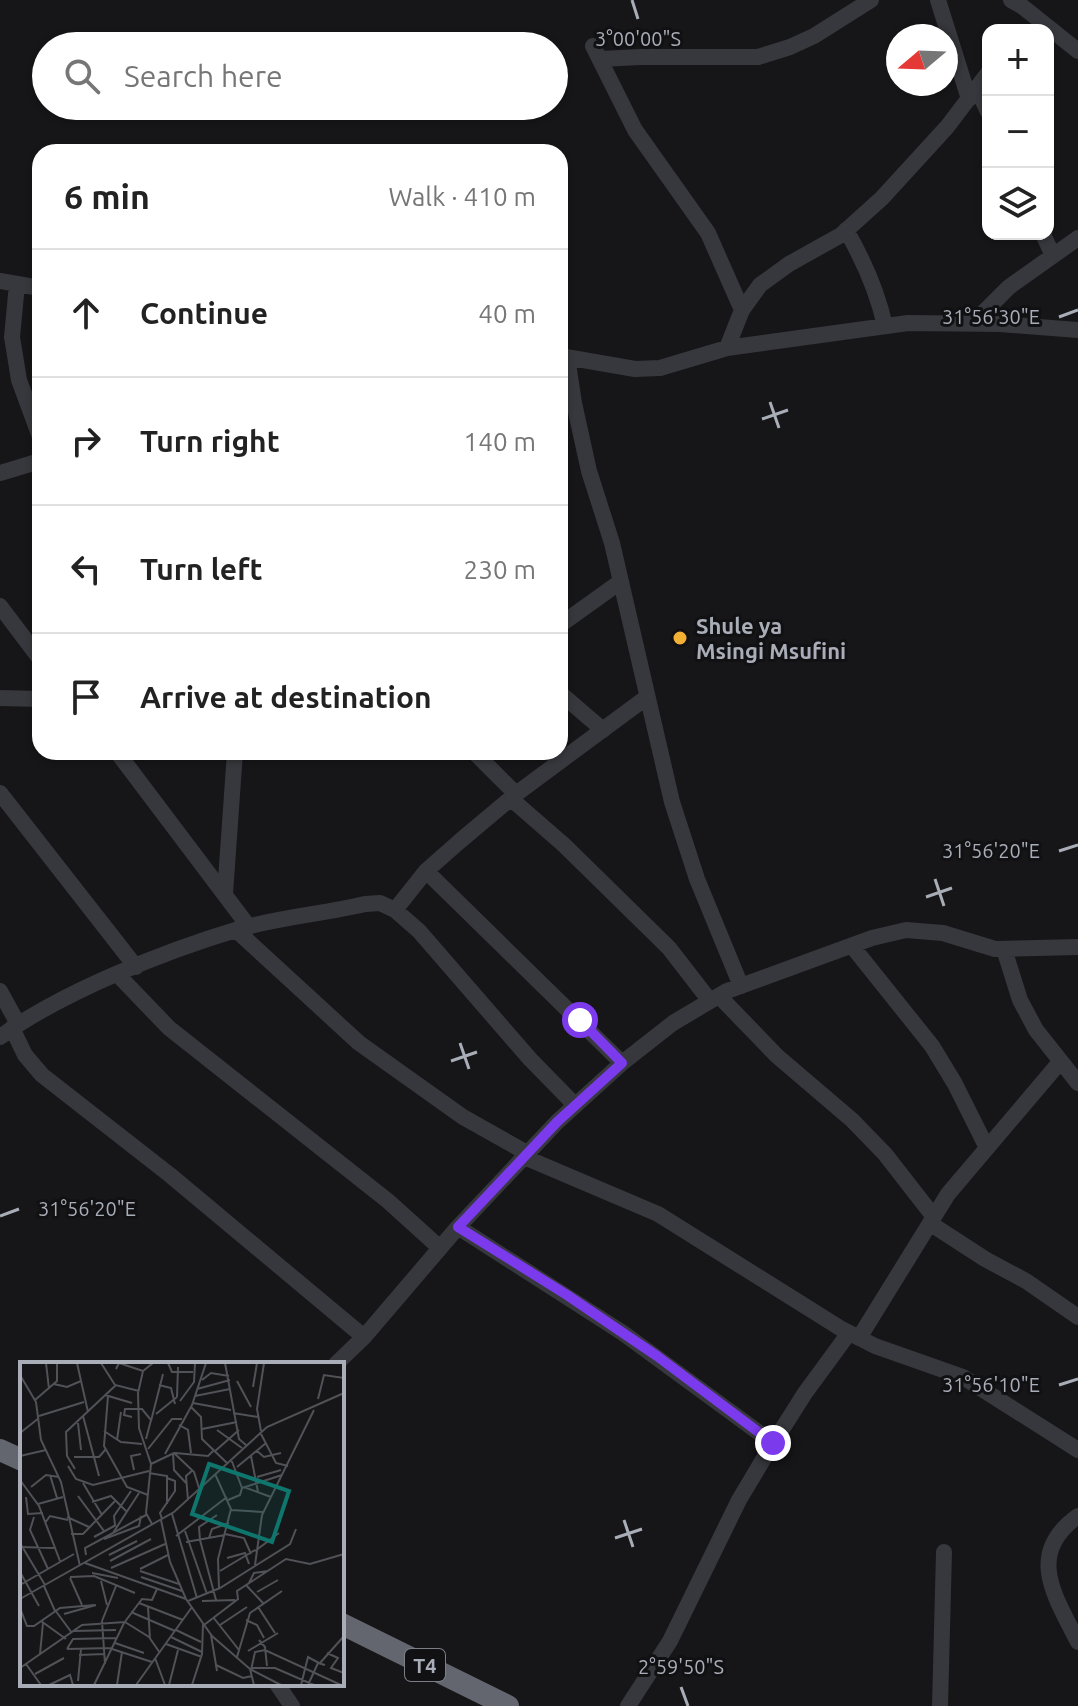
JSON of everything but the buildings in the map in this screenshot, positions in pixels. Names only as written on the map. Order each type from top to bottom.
[{"type":"highway","points":[[0,1450],[20,1459]]},
{"type":"highway","name":"T4","points":[[344,1625],[508,1706]]},
{"type":"street","points":[[742,310],[708,233],[635,130],[596,53],[679,59],[758,57],[814,36],[871,0]]},
{"type":"street","points":[[938,0],[973,94],[982,105]]},
{"type":"street","points":[[1011,0],[1032,24]]},
{"type":"street","points":[[1054,37],[1078,51]]},
{"type":"street","points":[[727,348],[742,310],[760,285],[846,230],[891,189],[947,127],[982,81]]},
{"type":"street","points":[[846,230],[867,267],[885,326]]},
{"type":"street","points":[[972,324],[1009,287],[1078,238]]},
{"type":"street","points":[[1046,240],[1053,256]]},
{"type":"street","points":[[0,281],[32,287]]},
{"type":"street","points":[[17,284],[12,337],[19,380],[32,415]]},
{"type":"street","points":[[568,358],[635,369],[660,368],[727,348],[908,323],[1078,330]]},
{"type":"street","points":[[568,375],[589,471],[612,543],[672,802],[693,867],[741,986]]},
{"type":"street","points":[[0,473],[32,463]]},
{"type":"street","points":[[568,619],[620,582]]},
{"type":"street","points":[[0,606],[32,648]]},
{"type":"street","points":[[568,756],[647,697]]},
{"type":"street","points":[[0,698],[32,699]]},
{"type":"street","points":[[568,700],[603,730]]},
{"type":"street","points":[[123,760],[225,894],[242,929],[359,1043],[463,1117],[526,1155],[658,1214],[854,1335],[963,1377],[1078,1450]]},
{"type":"street","points":[[225,894],[234,760]]},
{"type":"street","points":[[481,760],[513,796],[660,939],[714,999],[852,1120],[885,1154],[932,1220],[985,1259],[1026,1281],[1078,1317]]},
{"type":"street","points":[[395,910],[426,871],[513,796],[562,760]]},
{"type":"street","points":[[0,793],[136,967]]},
{"type":"street","points":[[426,871],[622,1063]]},
{"type":"street","points":[[10,1029],[136,967],[242,929],[380,903],[395,910],[419,931],[530,1059],[575,1105]]},
{"type":"street","points":[[338,1362],[364,1337],[458,1227],[575,1105],[673,1023],[714,999],[741,986],[852,946],[906,930],[943,933],[971,944],[1004,949],[1078,947]]},
{"type":"street","points":[[852,946],[932,1046],[987,1148]]},
{"type":"street","points":[[1004,949],[1020,1000],[1036,1030],[1078,1083]]},
{"type":"street","points":[[118,975],[169,1028],[388,1201],[440,1248]]},
{"type":"street","points":[[0,991],[10,1029],[25,1055],[42,1075],[170,1175],[364,1337]]},
{"type":"street","points":[[628,1706],[670,1641],[739,1500],[805,1393],[854,1335],[948,1194],[1060,1062]]},
{"type":"street","points":[[458,1227],[657,1356],[773,1443]]},
{"type":"street","points":[[1078,1516],[1067,1524],[1050,1547],[1047,1562],[1051,1582],[1078,1642]]},
{"type":"street","points":[[940,1706],[944,1552]]},
{"type":"street","points":[[278,1686],[292,1706]]},
{"type":"place","name":"Shule ya Msingi Msufini","points":[[680,638]]},
{"type":"route","points":[[580,1020],[622,1063],[557,1122],[458,1227],[657,1356],[773,1443]]}]
